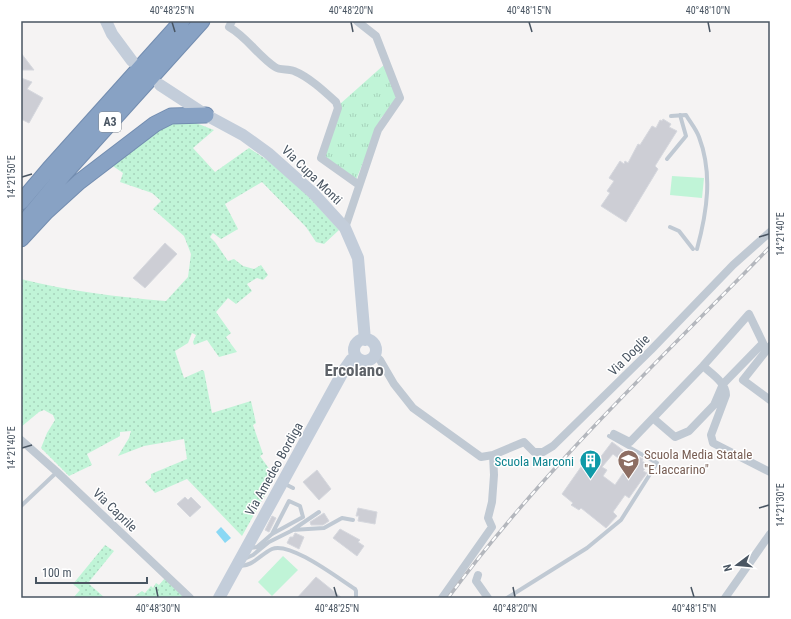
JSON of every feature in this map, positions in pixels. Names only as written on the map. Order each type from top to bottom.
[{"type":"highway","name":"A3","points":[[21,202],[182,21]]},
{"type":"highway","name":"A3","points":[[21,226],[65,173],[202,21]]},
{"type":"highway","points":[[21,239],[46,212],[79,182],[155,124],[171,116],[206,116]]},
{"type":"street","points":[[106,21],[112,34],[132,61]]},
{"type":"street","points":[[232,21],[229,27],[245,37],[267,62],[278,69],[290,70],[300,74],[336,102],[338,108],[321,158],[359,185]]},
{"type":"street","points":[[345,228],[378,130],[400,98],[376,36],[357,21]]},
{"type":"street","name":"Via Cupa Monti","points":[[160,85],[206,116],[243,135],[268,153],[313,193],[345,228],[358,258],[365,340]]},
{"type":"street","name":"Via Doglie","points":[[493,455],[524,442],[534,452],[543,452],[553,446],[651,350],[733,265],[770,232]]},
{"type":"street","points":[[611,435],[630,442],[654,419],[749,314],[763,343],[723,384],[714,405],[689,432],[675,437],[654,419]]},
{"type":"street","points":[[375,355],[368,361],[364,361],[356,356],[354,350],[355,346],[361,340],[372,343],[375,347],[375,355],[380,360],[403,397],[413,408],[481,457],[493,455],[494,475],[492,502],[488,518],[492,527],[442,598]]},
{"type":"street","points":[[770,346],[743,380],[770,400]]},
{"type":"street","name":"Via Amedeo Bordiga","points":[[219,598],[247,547],[288,485],[344,370],[356,356]]},
{"type":"street","points":[[703,366],[723,384],[726,395],[711,435],[713,443],[770,472]]},
{"type":"street","name":"Via Caprile","points":[[21,440],[57,472],[190,598]]},
{"type":"street","points":[[725,598],[770,534]]},
{"type":"street","points":[[478,575],[476,581],[488,598]]},
{"type":"lane","points":[[667,159],[686,136],[680,115]]},
{"type":"lane","points":[[670,227],[679,231],[695,249],[706,204],[707,171],[699,136],[686,115],[671,116]]},
{"type":"lane","points":[[507,598],[587,548],[621,520],[657,463],[611,435]]},
{"type":"lane","points":[[21,506],[57,472]]},
{"type":"lane","points":[[247,547],[257,547],[272,534],[303,517],[300,506],[289,502],[272,534]]},
{"type":"lane","points":[[238,563],[245,560],[269,542],[292,530],[319,512]]},
{"type":"lane","points":[[292,530],[324,528],[342,518],[353,520]]},
{"type":"lane","points":[[238,563],[247,565],[272,549],[280,548],[289,550],[305,557],[355,589],[356,598]]},
{"type":"green space","points":[[385,64],[396,96],[394,103],[381,118],[356,180],[325,157],[340,104]]},
{"type":"green space","points":[[182,121],[196,123],[214,130],[193,148],[215,172],[249,148],[288,174],[339,230],[324,244],[316,242],[306,227],[262,182],[225,204],[238,229],[221,239],[213,233],[210,237],[228,261],[234,259],[243,266],[254,269],[261,265],[268,275],[263,280],[257,278],[247,284],[252,291],[236,304],[228,298],[216,312],[231,333],[226,337],[237,352],[219,357],[207,340],[194,345],[193,342],[196,335],[192,333],[188,343],[175,351],[184,378],[202,370],[204,371],[212,413],[251,401],[256,423],[253,425],[263,454],[260,456],[275,477],[242,536],[187,479],[155,493],[145,482],[151,478],[151,474],[187,459],[184,439],[144,446],[118,456],[129,438],[131,431],[120,432],[120,436],[87,454],[92,465],[69,476],[41,448],[47,433],[55,420],[53,415],[44,410],[39,412],[21,427],[21,279],[93,293],[166,301],[188,277],[191,254],[184,236],[153,209],[161,201],[152,193],[120,182],[123,173],[110,164],[163,127]]},
{"type":"green space","points":[[672,176],[704,178],[702,198],[670,195]]},
{"type":"green space","points":[[105,545],[114,551],[88,583],[105,598],[73,598],[80,590],[73,584]]},
{"type":"green space","points":[[283,556],[298,570],[272,596],[258,582]]},
{"type":"green space","points":[[165,578],[188,598],[132,598],[142,591],[145,593],[151,586],[153,588],[156,583],[159,585]]},
{"type":"water","points":[[221,527],[231,538],[225,543],[216,532]]},
{"type":"building","points":[[21,53],[34,70],[21,70]]},
{"type":"building","points":[[21,78],[32,82],[27,89],[43,98],[29,123],[21,119]]},
{"type":"building","points":[[663,119],[671,124],[669,127],[677,131],[655,166],[658,169],[626,222],[601,206],[610,193],[607,191],[614,181],[609,178],[620,161],[624,164],[625,161],[628,163],[638,144],[640,145],[652,126],[656,128],[660,120],[662,121]]},
{"type":"building","points":[[165,243],[177,254],[145,288],[133,278]]},
{"type":"building","name":"Scuola Marconi","points":[[612,442],[628,454],[630,452],[636,457],[637,456],[643,459],[642,461],[648,465],[643,471],[647,473],[629,498],[625,495],[613,512],[617,516],[606,528],[581,508],[579,510],[571,505],[573,503],[562,494],[588,457],[596,463]],"holes":[[[613,454],[628,466],[615,485],[603,476],[607,470],[602,467]]]},
{"type":"building","points":[[317,470],[331,489],[319,500],[303,482]]},
{"type":"building","points":[[185,497],[188,500],[191,497],[201,507],[190,517],[177,504]]},
{"type":"building","points":[[358,508],[377,512],[375,524],[358,521],[359,516],[356,516]]},
{"type":"building","points":[[324,513],[329,521],[323,525],[311,525],[310,522]]},
{"type":"building","points":[[272,516],[276,518],[269,532],[265,530]]},
{"type":"building","points":[[340,529],[360,540],[358,542],[364,546],[357,556],[333,538]]},
{"type":"building","points":[[295,533],[304,537],[299,549],[287,543],[290,537],[293,537]]},
{"type":"building","points":[[316,577],[342,598],[297,598]]},
{"type":"railway","points":[[448,598],[522,505],[562,461],[644,374],[770,247]]},
{"type":"place","name":"Scuola Marconi","points":[[590,480]]},
{"type":"place","name":"Scuola Media Statale \"E.Iaccarino\"","points":[[628,480]]},
{"type":"district","name":"Ercolano","points":[[354,370]]}]
